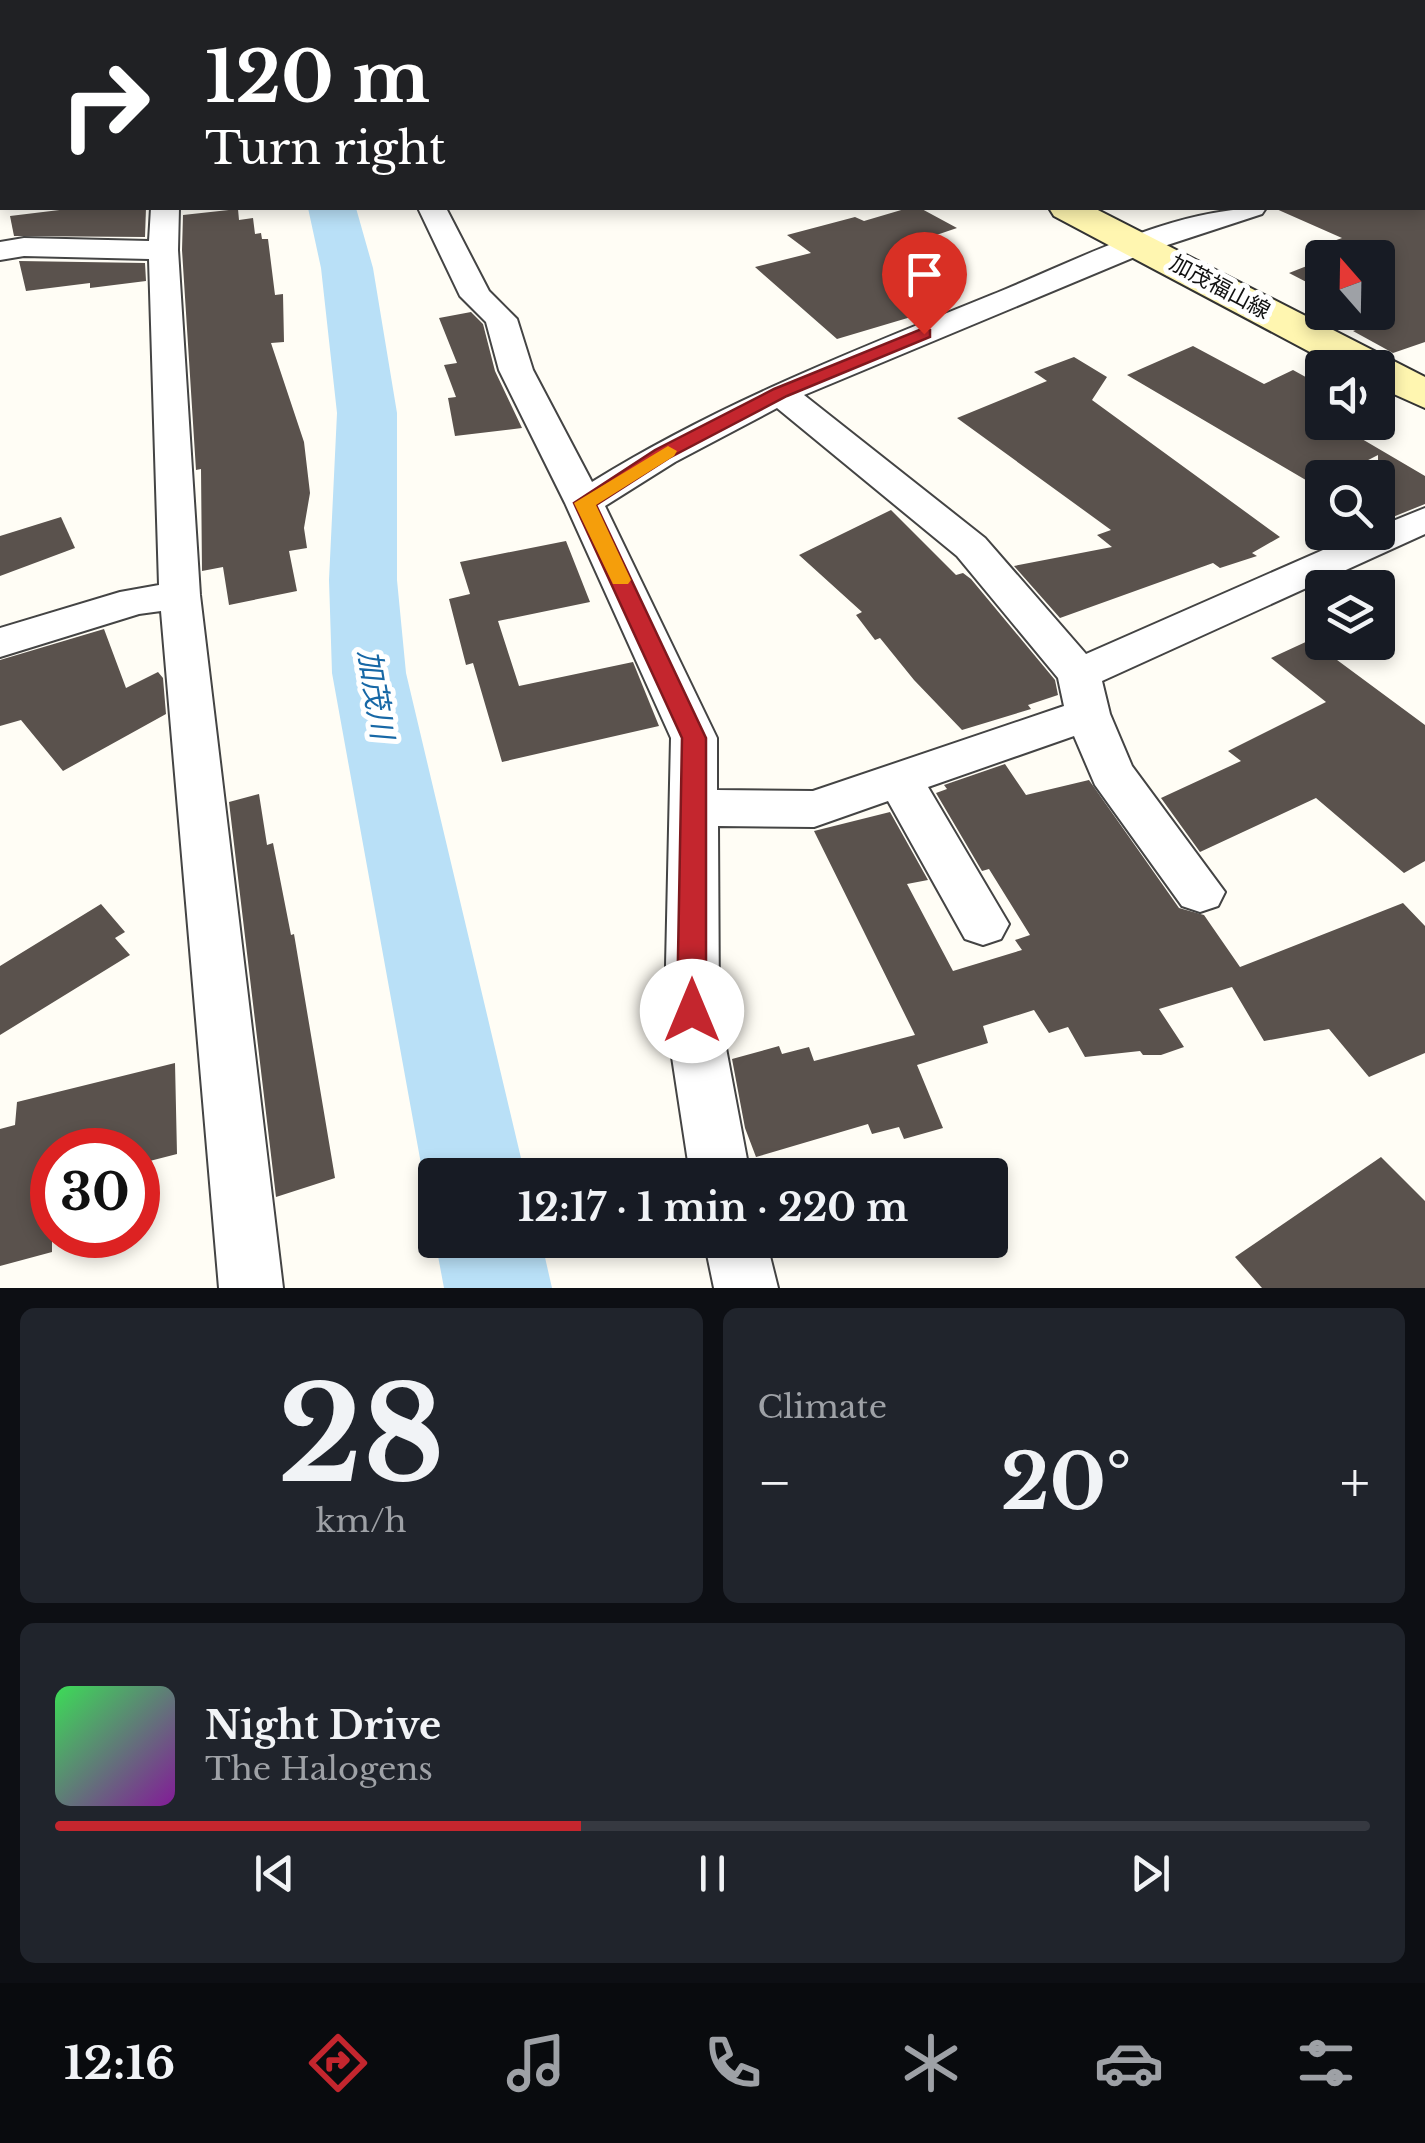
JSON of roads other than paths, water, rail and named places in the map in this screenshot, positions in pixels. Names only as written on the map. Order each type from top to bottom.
[{"type":"main road","name":"加茂福山線","points":[[1071,210],[1339,350]]},
{"type":"main road","name":"加茂福山線","points":[[1395,379],[1425,395]]},
{"type":"street","points":[[433,210],[476,296],[502,319],[516,370],[584,503],[694,738],[692,1011],[717,1158]]},
{"type":"street","points":[[584,503],[662,454],[780,392],[1139,245],[1246,210]]},
{"type":"street","points":[[0,251],[164,229],[180,595],[251,1288]]},
{"type":"street","points":[[780,392],[971,547],[1083,694],[1112,772],[1200,892]]},
{"type":"street","points":[[694,808],[814,809],[901,782],[1425,520]]},
{"type":"street","points":[[0,643],[135,602],[180,595]]},
{"type":"street","points":[[901,782],[984,924]]},
{"type":"street","points":[[739,1258],[746,1288]]},
{"type":"waterway","name":"加茂川","points":[[332,210],[347,268],[367,413],[363,580],[369,673],[470,1158]]},
{"type":"waterway","name":"加茂川","points":[[492,1258],[498,1288]]}]
